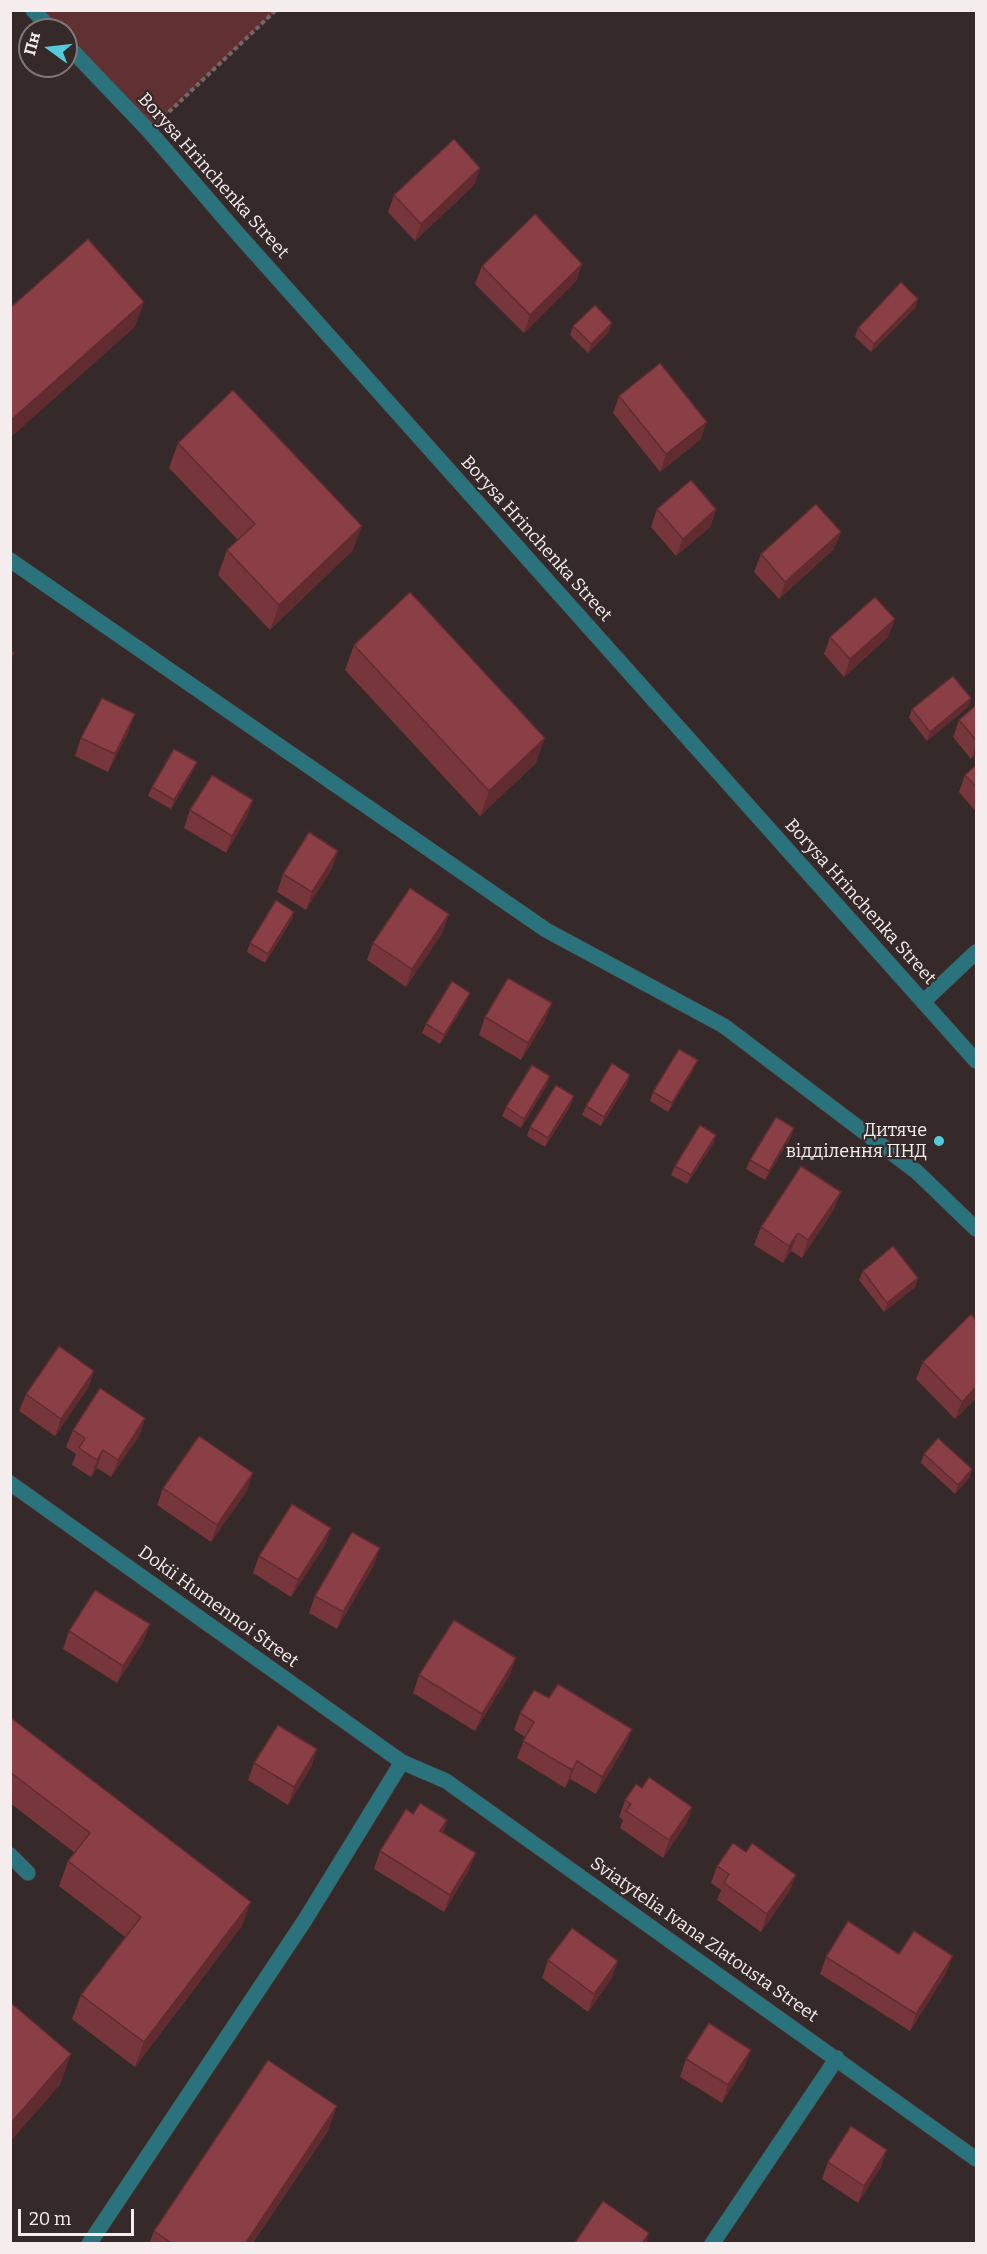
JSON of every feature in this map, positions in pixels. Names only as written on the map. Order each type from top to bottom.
[{"type":"street","name":"Borysa Hrinchenka Street","points":[[78,57],[149,131],[238,234],[976,1061]]},
{"type":"street","points":[[10,560],[546,930],[724,1026],[917,1172],[976,1228]]},
{"type":"street","points":[[923,1002],[976,952]]},
{"type":"street","name":"Dokii Humennoi Street","points":[[10,1483],[402,1762]]},
{"type":"street","points":[[89,2244],[305,1920],[402,1762]]},
{"type":"street","name":"Sviatytelia Ivana Zlatousta Street","points":[[402,1762],[446,1781],[976,2159]]},
{"type":"street","points":[[10,1855],[28,1872]]},
{"type":"street","points":[[712,2244],[837,2058]]},
{"type":"path","points":[[149,131],[276,10]]},
{"type":"shaded area","points":[[33,11],[276,11],[149,131],[78,57],[78,18],[40,18]]},
{"type":"building","points":[[454,139],[480,168],[421,224],[394,195]]},
{"type":"building","points":[[535,214],[582,264],[530,315],[482,266]]},
{"type":"building","points":[[88,239],[144,302],[10,421],[10,308]]},
{"type":"building","points":[[901,282],[918,299],[874,344],[858,328]]},
{"type":"building","points":[[595,305],[612,323],[591,344],[573,326]]},
{"type":"building","points":[[660,363],[707,422],[666,454],[619,396]]},
{"type":"building","points":[[233,390],[362,526],[279,605],[227,550],[255,524],[178,443]]},
{"type":"building","points":[[691,480],[716,509],[683,539],[657,509]]},
{"type":"building","points":[[816,504],[841,532],[785,582],[761,554]]},
{"type":"building","points":[[410,592],[545,738],[489,791],[354,645]]},
{"type":"building","points":[[875,597],[895,619],[850,659],[830,637]]},
{"type":"building","points":[[953,676],[971,698],[930,732],[912,709]]},
{"type":"building","points":[[102,698],[135,714],[115,754],[81,738]]},
{"type":"building","points":[[976,705],[976,740],[959,720]]},
{"type":"building","points":[[174,749],[197,762],[174,800],[152,787]]},
{"type":"building","points":[[976,765],[976,787],[965,775]]},
{"type":"building","points":[[212,775],[253,800],[232,836],[190,810]]},
{"type":"building","points":[[309,832],[338,851],[312,892],[283,874]]},
{"type":"building","points":[[410,888],[449,914],[412,969],[373,943]]},
{"type":"building","points":[[276,900],[294,912],[268,954],[250,943]]},
{"type":"building","points":[[508,978],[552,1003],[528,1043],[485,1017]]},
{"type":"building","points":[[452,981],[470,993],[444,1035],[426,1024]]},
{"type":"building","points":[[679,1049],[698,1060],[672,1103],[653,1092]]},
{"type":"building","points":[[612,1063],[630,1075],[604,1117],[586,1106]]},
{"type":"building","points":[[532,1065],[550,1076],[524,1119],[506,1107]]},
{"type":"building","points":[[556,1085],[574,1096],[548,1138],[530,1127]]},
{"type":"building","points":[[776,1117],[794,1128],[769,1171],[750,1160]]},
{"type":"building","points":[[700,1125],[716,1135],[691,1175],[675,1166]]},
{"type":"building","points":[[801,1166],[841,1192],[808,1240],[798,1233],[789,1246],[761,1227]]},
{"type":"building","points":[[893,1246],[918,1278],[887,1303],[863,1271]]},
{"type":"building","points":[[971,1314],[976,1320],[976,1387],[962,1402],[923,1362]]},
{"type":"building","points":[[59,1346],[94,1371],[61,1419],[26,1394]]},
{"type":"building","points":[[100,1388],[145,1418],[118,1460],[103,1450],[97,1460],[79,1448],[85,1438],[73,1430]]},
{"type":"building","points":[[199,1436],[253,1473],[217,1525],[163,1488]]},
{"type":"building","points":[[938,1438],[972,1469],[958,1485],[924,1454]]},
{"type":"building","points":[[292,1504],[331,1528],[298,1580],[259,1556]]},
{"type":"building","points":[[352,1532],[380,1548],[343,1612],[315,1596]]},
{"type":"building","points":[[95,1590],[150,1624],[123,1666],[69,1631]]},
{"type":"building","points":[[454,1620],[516,1658],[482,1714],[419,1675]]},
{"type":"building","points":[[558,1684],[632,1729],[602,1777],[577,1761],[572,1770],[523,1741],[534,1722],[520,1713],[534,1690],[549,1698]]},
{"type":"building","points":[[10,1717],[251,1902],[144,2042],[81,1995],[141,1917],[68,1861],[90,1833],[10,1772]]},
{"type":"building","points":[[278,1725],[317,1749],[294,1787],[254,1763]]},
{"type":"building","points":[[649,1777],[692,1807],[669,1840],[626,1811],[631,1804],[625,1800],[636,1784],[642,1788]]},
{"type":"building","points":[[420,1803],[447,1820],[440,1831],[476,1853],[450,1895],[380,1851],[406,1809],[413,1814]]},
{"type":"building","points":[[733,1843],[746,1852],[752,1843],[796,1875],[767,1914],[724,1883],[729,1874],[717,1866]]},
{"type":"building","points":[[848,1921],[899,1954],[914,1931],[953,1956],[916,2014],[826,1957]]},
{"type":"building","points":[[572,1928],[618,1961],[594,1994],[548,1960]]},
{"type":"building","points":[[10,2002],[71,2054],[10,2124]]},
{"type":"building","points":[[709,2023],[751,2050],[728,2085],[686,2059]]},
{"type":"building","points":[[268,2060],[337,2106],[245,2244],[173,2244],[154,2231]]},
{"type":"building","points":[[851,2126],[887,2150],[864,2186],[828,2162]]},
{"type":"building","points":[[603,2201],[649,2233],[642,2244],[574,2244]]},
{"type":"place","name":"Дитяче відділення ПНД","points":[[939,1141]]}]
